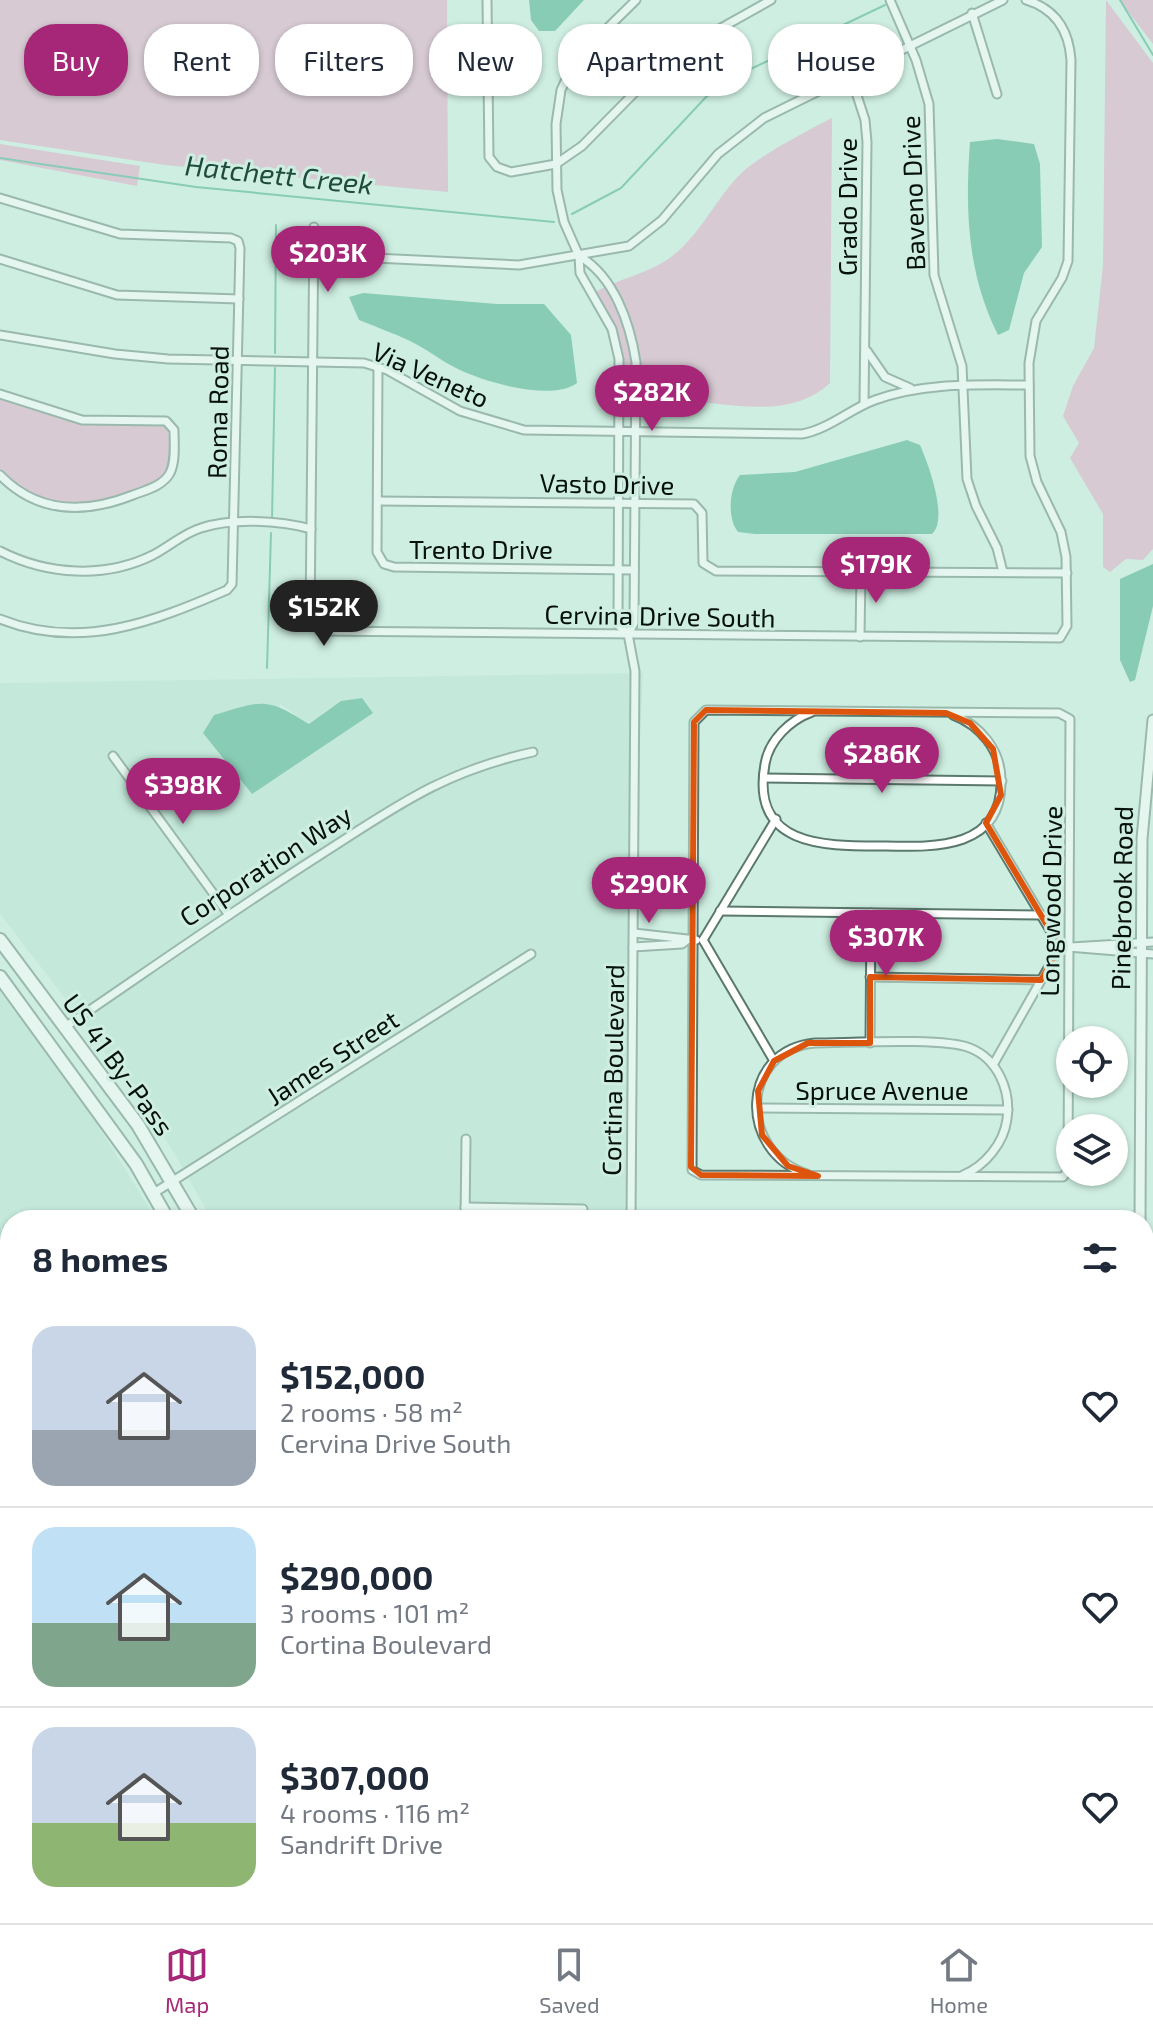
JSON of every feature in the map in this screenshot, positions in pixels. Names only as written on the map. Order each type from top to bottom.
[{"type":"main road","name":"US 41 By-Pass","points":[[1,942],[138,1125],[189,1210]]},
{"type":"main road","name":"US 41 By-Pass","points":[[0,977],[154,1193],[163,1210]]},
{"type":"main road","points":[[32,1019],[65,1027]]},
{"type":"street","points":[[487,0],[489,157],[497,167],[511,172],[556,164],[582,146],[646,81],[687,47],[771,0]]},
{"type":"street","name":"Cortina Boulevard","points":[[631,1210],[636,679],[628,634],[618,625],[621,376],[616,344],[606,317],[580,273],[579,256],[560,204],[556,164],[557,110],[569,71],[583,51],[636,0]]},
{"type":"street","name":"Baveno Drive","points":[[890,0],[925,87],[932,124],[934,275],[957,340],[963,385],[967,479],[976,506],[997,548],[1003,572]]},
{"type":"street","points":[[904,47],[1003,0]]},
{"type":"street","name":"Cervina Drive South","points":[[314,227],[310,619],[320,631],[1060,638],[1067,626],[1067,573],[1061,532],[1037,482],[1030,456],[1029,385],[1033,330],[1068,261],[1071,60],[1069,42],[1060,23],[1047,9],[1026,0]]},
{"type":"street","points":[[972,13],[997,94]]},
{"type":"street","points":[[313,255],[501,266],[616,250],[640,239],[662,220],[718,154],[751,127],[809,96]]},
{"type":"street","name":"Grado Drive","points":[[857,96],[865,120],[867,142],[864,404]]},
{"type":"street","name":"Roma Road","points":[[0,198],[120,234],[234,239],[240,248],[234,579],[230,587],[168,616],[130,628],[89,634],[48,631],[0,619]]},
{"type":"street","name":"Cortina Boulevard","points":[[579,256],[594,264],[613,291],[628,327],[637,376],[634,623],[628,634]]},
{"type":"street","points":[[0,259],[117,295],[239,299]]},
{"type":"street","name":"Via Veneto","points":[[0,335],[115,354],[312,360],[378,367],[460,411],[492,422],[546,432],[802,434],[819,429],[864,404],[920,388],[1029,385]]},
{"type":"street","name":"Grado Drive","points":[[866,341],[871,360],[885,377],[899,386],[920,388]]},
{"type":"street","name":"Trento Drive","points":[[378,367],[377,552],[384,564],[391,567],[634,570]]},
{"type":"street","points":[[0,394],[82,420],[166,421],[174,427],[173,462],[169,475],[150,489],[111,504],[78,510],[46,505],[25,495],[0,475]]},
{"type":"street","name":"Vasto Drive","points":[[378,501],[697,506],[703,516],[702,557],[711,570],[1067,573]]},
{"type":"street","points":[[0,551],[47,568],[100,570],[145,559],[202,527],[234,522],[311,529]]},
{"type":"street","points":[[860,637],[861,571]]},
{"type":"street","name":"Longwood Drive","points":[[706,710],[946,713],[1059,713],[1072,722],[1067,1173],[1057,1179],[701,1175],[692,1170],[690,940],[696,717],[706,710]]},
{"type":"street","points":[[818,710],[800,717],[780,735],[768,753],[764,778],[765,795],[776,819],[797,838],[825,846],[944,846],[965,840],[986,823],[998,805],[1002,781],[997,757],[987,739],[970,723],[946,713]]},
{"type":"street","name":"Pinebrook Road","points":[[1140,1210],[1143,814],[1153,720]]},
{"type":"street","name":"Corporation Way","points":[[65,1027],[229,915],[423,789],[463,770],[533,752]]},
{"type":"street","points":[[113,756],[229,915]]},
{"type":"street","points":[[764,778],[1002,781]]},
{"type":"street","points":[[703,940],[776,819]]},
{"type":"street","points":[[986,823],[1060,947]]},
{"type":"street","points":[[720,911],[1042,915]]},
{"type":"street","points":[[870,1043],[871,913]]},
{"type":"street","points":[[634,933],[703,940]]},
{"type":"street","points":[[633,947],[682,944],[690,940]]},
{"type":"street","points":[[703,940],[774,1061]]},
{"type":"street","points":[[1060,947],[1153,942]]},
{"type":"street","points":[[993,1065],[1060,947]]},
{"type":"street","points":[[1069,947],[1153,954]]},
{"type":"street","name":"James Street","points":[[154,1193],[531,954]]},
{"type":"street","points":[[870,977],[1041,980]]},
{"type":"street","points":[[818,1176],[788,1166],[771,1151],[759,1129],[757,1108],[760,1085],[774,1061],[808,1043],[870,1043],[960,1045],[980,1053],[993,1065],[1006,1092],[1008,1110],[1004,1133],[996,1147],[970,1172],[953,1177]]},
{"type":"street","name":"Spruce Avenue","points":[[757,1108],[1008,1110]]},
{"type":"street","points":[[466,1139],[465,1207],[583,1209]]},
{"type":"highlighted area","points":[[706,710],[946,713],[970,723],[993,749],[1001,795],[986,823],[1060,947],[1041,980],[870,977],[870,1043],[808,1043],[774,1061],[758,1091],[762,1135],[788,1166],[818,1176],[701,1175],[691,1167],[694,722]]},
{"type":"shaded area","points":[[0,0],[447,0],[447,24],[429,24],[429,96],[448,96],[448,192],[165,165],[0,140]]},
{"type":"shaded area","points":[[529,0],[584,0],[562,24],[558,24],[555,31],[542,31],[542,24],[534,24]]},
{"type":"shaded area","points":[[1106,0],[1153,63],[1153,549],[1143,560],[1126,559],[1110,572],[1103,567],[1103,514],[1070,458],[1079,443],[1063,416],[1073,386],[1094,348],[1103,265]]},
{"type":"shaded area","points":[[1121,0],[1153,0],[1153,44],[1123,5]]},
{"type":"shaded area","points":[[832,118],[830,383],[811,396],[790,404],[768,407],[650,399],[620,407],[622,377],[618,348],[594,293],[671,257],[693,236],[728,188],[747,168]]},
{"type":"shaded area","points":[[997,139],[1034,144],[1040,164],[1042,247],[1024,273],[1009,330],[998,335],[974,265],[968,217],[970,142]]},
{"type":"shaded area","points":[[0,144],[140,166],[137,186],[0,160]]},
{"type":"shaded area","points":[[363,293],[497,304],[544,304],[571,335],[577,383],[552,391],[535,390],[500,384],[470,374],[410,341],[359,320],[349,297]]},
{"type":"shaded area","points":[[0,398],[83,423],[166,425],[169,440],[165,474],[144,489],[112,499],[64,503],[37,497],[17,485],[0,469]]},
{"type":"shaded area","points":[[907,440],[920,445],[932,477],[938,516],[937,527],[932,534],[755,534],[738,532],[734,526],[731,504],[740,475],[795,472]]},
{"type":"shaded area","points":[[1153,564],[1153,606],[1135,680],[1130,682],[1120,660],[1120,579]]},
{"type":"shaded area","points":[[643,673],[631,939],[625,1210],[206,1210],[173,1151],[84,1023],[0,914],[0,683]],"holes":[[[362,698],[316,748],[278,776],[280,704],[309,724],[341,701]]]},
{"type":"shaded area","points":[[362,698],[373,713],[252,794],[203,733],[214,715],[243,706],[273,705],[309,724],[341,701]]},
{"type":"shaded area","points":[[0,990],[85,1105],[151,1210],[0,1210]]},
{"type":"waterway","name":"Hatchett Creek","points":[[1120,0],[1153,55]]},
{"type":"waterway","name":"Hatchett Creek","points":[[572,214],[621,188],[706,97],[736,76],[885,5]]},
{"type":"waterway","name":"Hatchett Creek","points":[[0,158],[196,187],[554,222]]},
{"type":"waterway","points":[[275,353],[276,225]]},
{"type":"waterway","points":[[272,518],[275,368]]},
{"type":"waterway","points":[[267,668],[271,533]]}]
